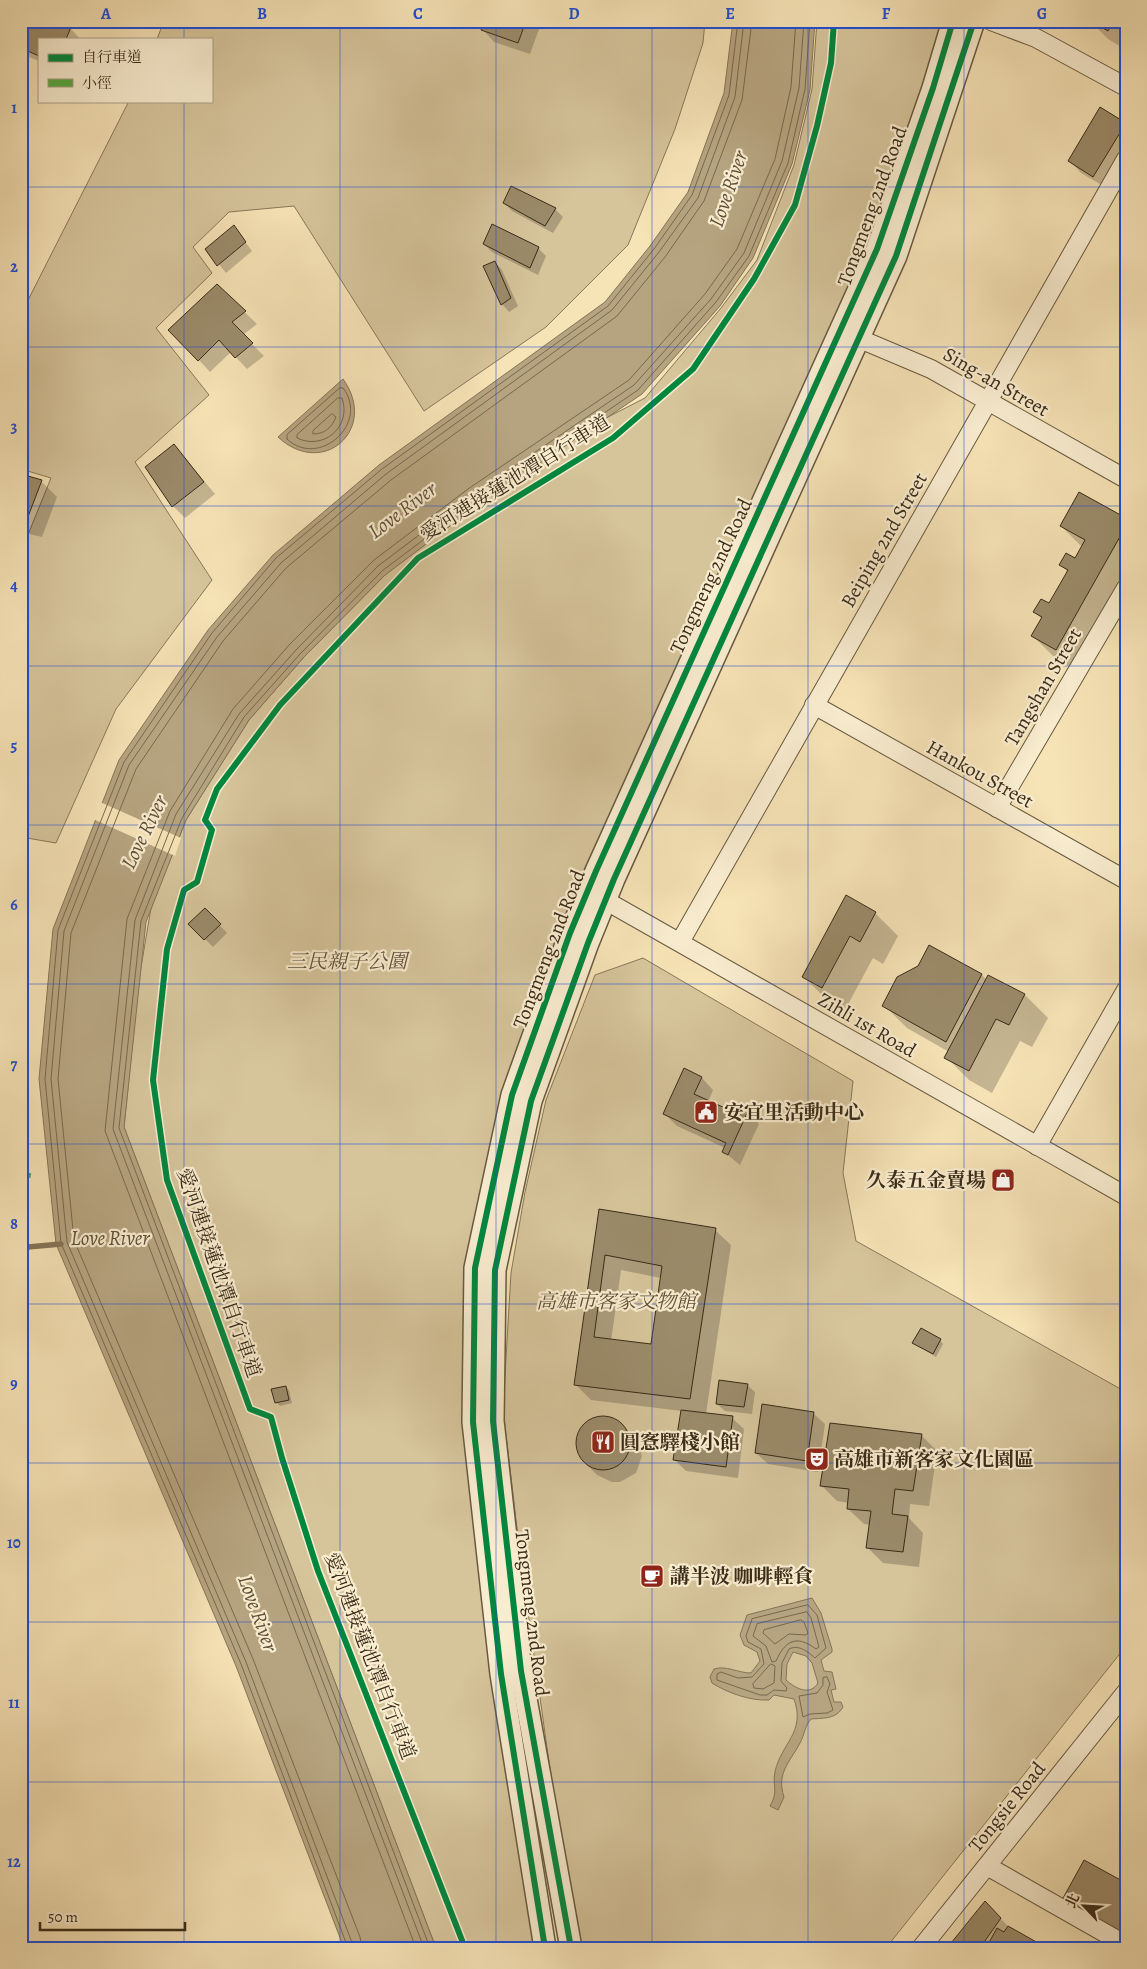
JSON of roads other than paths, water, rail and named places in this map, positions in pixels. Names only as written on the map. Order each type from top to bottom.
[{"type":"street","name":"Tongmeng 2nd Road","points":[[851,335],[877,249],[933,88],[953,21]]},
{"type":"street","name":"Tongmeng 2nd Road","points":[[545,1948],[501,1674],[473,1422],[475,1268],[512,1095],[596,895],[851,335],[896,256],[974,21]]},
{"type":"street","points":[[991,21],[1036,38],[1126,87]]},
{"type":"street","name":"Beiping 2nd Street","points":[[680,942],[1126,159]]},
{"type":"street","name":"Sing-an Street","points":[[851,335],[931,369],[1126,479]]},
{"type":"street","name":"Tangshan Street","points":[[997,808],[1126,588]]},
{"type":"street","name":"Hankou Street","points":[[814,705],[1126,880]]},
{"type":"street","name":"Tongmeng 2nd Road","points":[[571,1948],[521,1671],[493,1421],[495,1270],[531,1101],[596,895]]},
{"type":"street","name":"Zihli 1st Road","points":[[596,895],[1126,1196]]},
{"type":"street","points":[[1037,1146],[1126,990]]},
{"type":"street","name":"Tongsie Road","points":[[921,1948],[1126,1692]]},
{"type":"street","points":[[986,1866],[1126,1945]]},
{"type":"water","name":"Love River","points":[[733,21],[815,21],[810,90],[792,164],[753,258],[720,306],[642,394],[479,504],[385,575],[304,657],[249,720],[186,820],[146,922],[124,1127],[436,1948],[344,1948],[236,1666],[56,1244],[39,1079],[53,929],[119,760],[208,630],[273,555],[379,465],[605,302],[650,246],[688,192],[724,93]]},
{"type":"water","points":[[343,379],[352,398],[354,415],[350,430],[341,442],[328,450],[312,453],[295,449],[278,437]]},
{"type":"water","points":[[812,1598],[821,1613],[832,1649],[832,1652],[821,1660],[824,1671],[832,1672],[836,1689],[831,1690],[834,1702],[841,1702],[843,1707],[833,1716],[811,1719],[809,1722],[802,1740],[785,1768],[782,1781],[784,1797],[778,1810],[770,1806],[775,1792],[774,1777],[778,1762],[795,1729],[797,1711],[794,1699],[774,1695],[769,1700],[747,1698],[718,1687],[712,1683],[710,1677],[714,1669],[719,1668],[751,1673],[760,1661],[757,1652],[744,1645],[740,1635],[747,1615]],"holes":[[[793,1652],[806,1656],[812,1663],[818,1683],[811,1689],[803,1690],[786,1680],[787,1664]]]},
{"type":"waterway","points":[[21,1245],[28,1247],[61,1244]]},
{"type":"place","name":"安宜里活動中心","points":[[706,1112]]},
{"type":"place","name":"久泰五金賣場","points":[[1003,1180]]},
{"type":"place","name":"圓愙驛棧小館","points":[[603,1442]]},
{"type":"place","name":"高雄市新客家文化園區","points":[[817,1459]]},
{"type":"place","name":"講半波 咖啡輕食","points":[[652,1576]]},
{"type":"park label","name":"三民親子公園","points":[[347,961]]},
{"type":"park label","name":"高雄市客家文物館","points":[[616,1301]]}]
